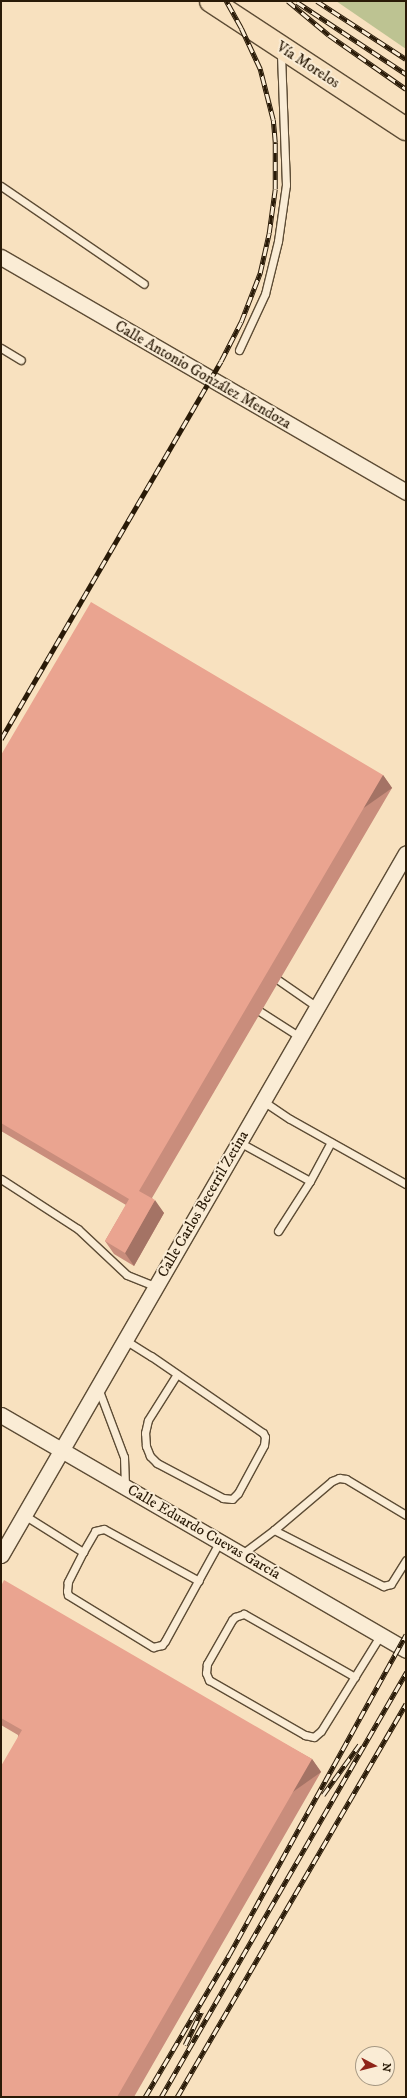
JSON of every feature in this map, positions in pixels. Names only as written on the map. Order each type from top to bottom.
[{"type":"main road","name":"Vía Morelos","points":[[211,1],[406,130]]},
{"type":"main road","points":[[379,111],[390,114],[406,113]]},
{"type":"street","name":"Calle Antonio González Mendoza","points":[[1,257],[406,492]]},
{"type":"street","name":"Calle Carlos Becerril Zetina","points":[[1,1555],[406,853]]},
{"type":"street","name":"Calle Eduardo Cuevas García","points":[[1,1415],[406,1650]]},
{"type":"lane","points":[[239,350],[265,294],[279,234],[286,186],[281,47]]},
{"type":"lane","points":[[1,186],[144,284]]},
{"type":"lane","points":[[1,348],[21,360]]},
{"type":"lane","points":[[262,969],[317,1007]]},
{"type":"lane","points":[[244,1002],[300,1037]]},
{"type":"lane","points":[[263,1100],[331,1142],[406,1184]]},
{"type":"lane","points":[[239,1142],[310,1181]]},
{"type":"lane","points":[[278,1230],[310,1181],[331,1142]]},
{"type":"lane","points":[[1,1179],[78,1230],[127,1275],[156,1287]]},
{"type":"lane","points":[[125,1340],[177,1374],[260,1429],[265,1437],[264,1445],[238,1493],[232,1499],[223,1498],[156,1463],[150,1456],[146,1439],[148,1420],[177,1374]]},
{"type":"lane","points":[[98,1388],[124,1457],[124,1487]]},
{"type":"lane","points":[[242,1554],[274,1530],[332,1481],[339,1478],[346,1479],[406,1515]]},
{"type":"lane","points":[[24,1515],[83,1552]]},
{"type":"lane","points":[[198,1581],[104,1529],[95,1531],[66,1586],[68,1595],[153,1647],[162,1645],[165,1641],[198,1581],[220,1541]]},
{"type":"lane","points":[[274,1530],[383,1586],[392,1584],[406,1560]]},
{"type":"lane","points":[[355,1677],[244,1614],[235,1617],[232,1620],[207,1664],[206,1673],[209,1680],[310,1737],[318,1735],[321,1731],[355,1677],[380,1636]]},
{"type":"green space","points":[[336,1],[405,1],[406,49]]},
{"type":"building","points":[[91,602],[383,775],[139,1191],[155,1200],[125,1253],[105,1241],[129,1199],[1,1123],[1,755]]},
{"type":"building","points":[[4,1580],[312,1759],[117,2097],[1,2097],[1,1766],[22,1730],[1,1718],[1,1586]]},
{"type":"railway","points":[[1,739],[221,361],[241,322],[260,273],[269,233],[275,189],[275,142],[273,120],[260,69],[241,28],[226,1]]},
{"type":"railway","points":[[288,1],[329,35],[406,89]]},
{"type":"railway","points":[[317,1],[406,59]]},
{"type":"railway","points":[[297,2],[406,74]]},
{"type":"railway","points":[[145,2097],[229,1955],[406,1635]]},
{"type":"railway","points":[[161,2097],[406,1672]]},
{"type":"railway","points":[[177,2097],[406,1704]]},
{"type":"railway","points":[[323,1795],[359,1745]]},
{"type":"railway","points":[[185,2045],[201,2012]]}]
